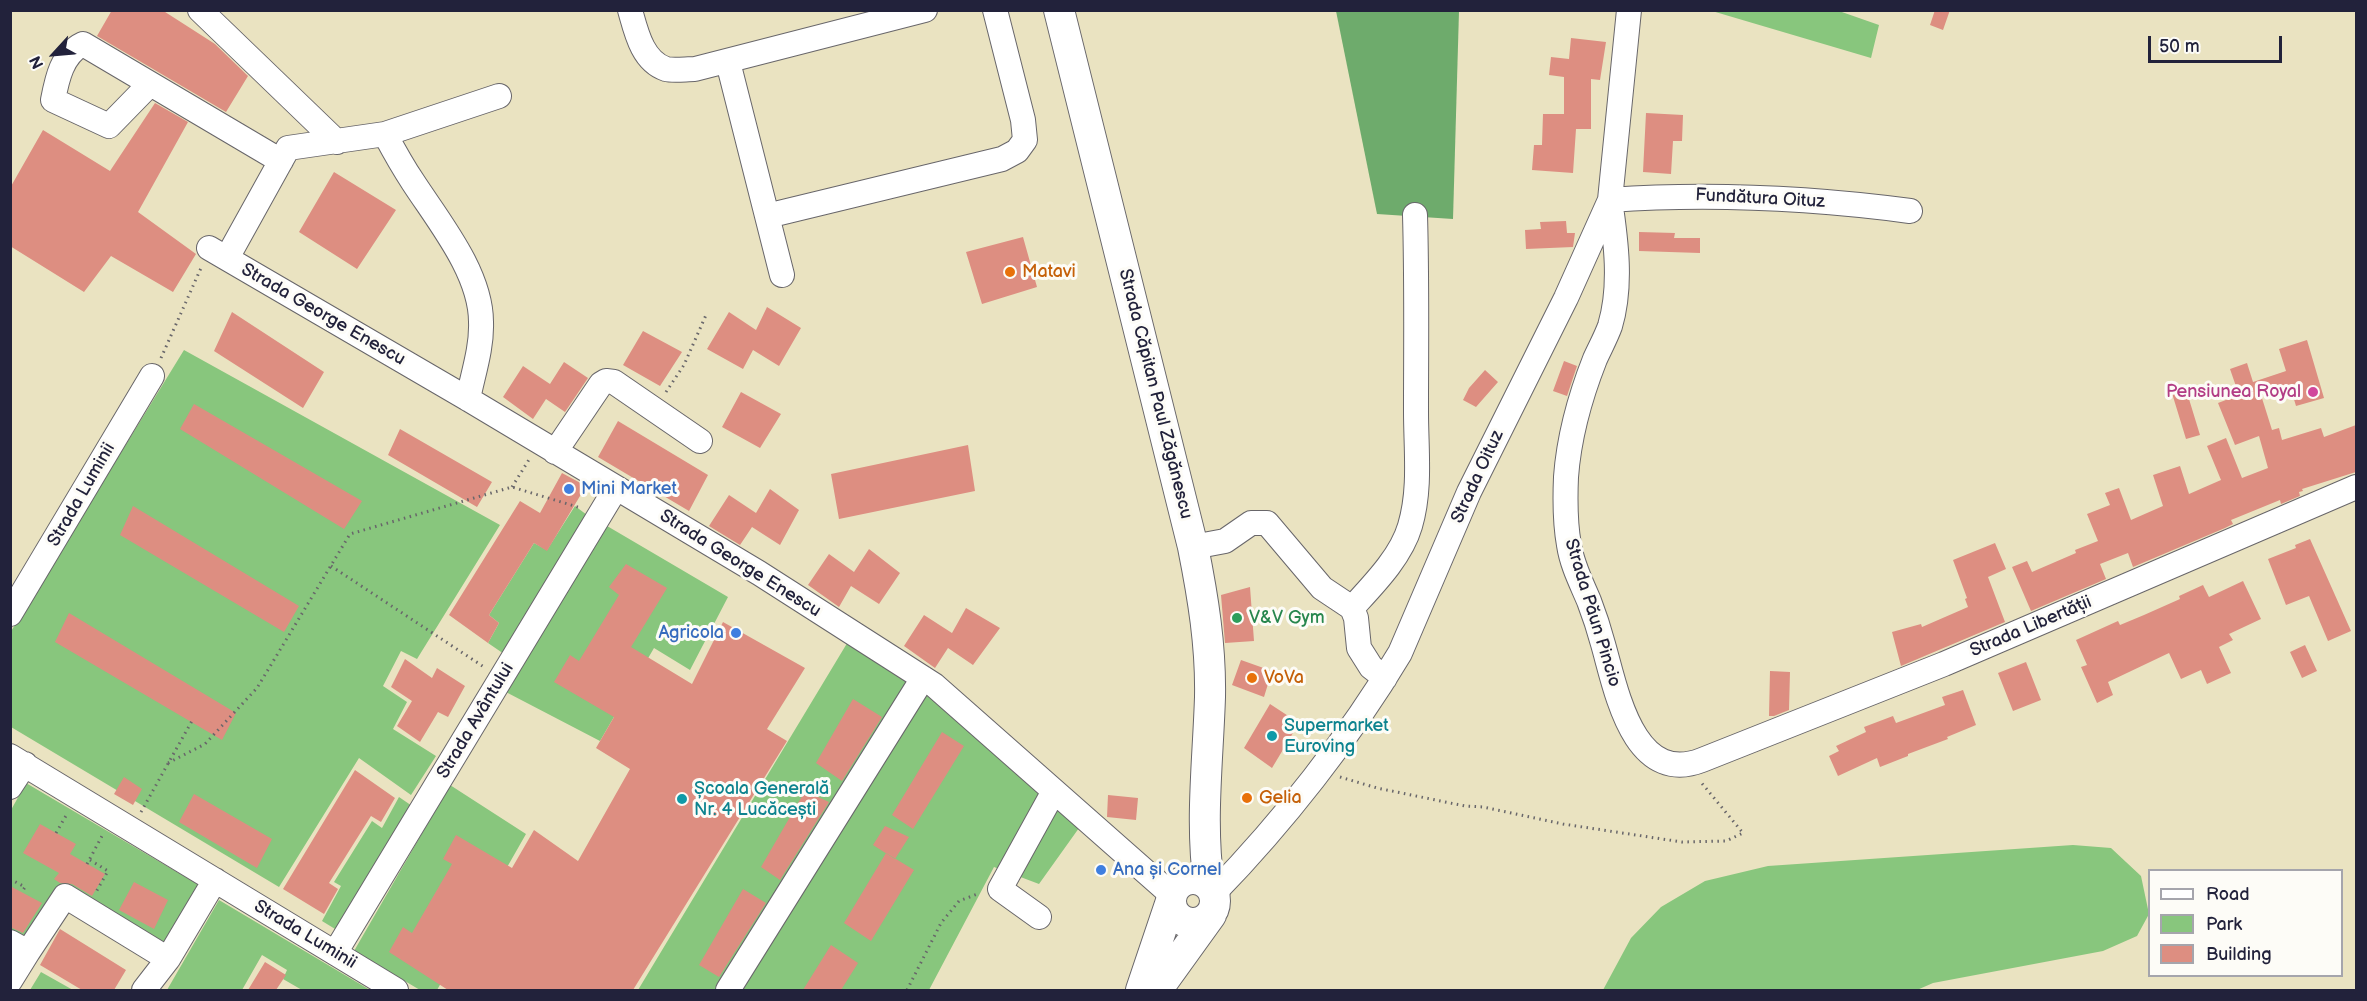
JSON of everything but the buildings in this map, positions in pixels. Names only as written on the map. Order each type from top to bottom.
[{"type":"main road","name":"Strada Căpitan Paul Zăgănescu","points":[[1059,10],[1193,547],[1206,619],[1210,696],[1205,840],[1211,898]]},
{"type":"main road","name":"Strada Căpitan Paul Zăgănescu","points":[[1141,990],[1172,895],[1190,859],[1199,826],[1206,783]]},
{"type":"main road","points":[[1191,879],[1204,881],[1211,898],[1200,923],[1186,922],[1175,914],[1172,895],[1179,884],[1191,879]]},
{"type":"main road","points":[[1157,990],[1211,898]]},
{"type":"street","points":[[200,10],[336,142]]},
{"type":"street","points":[[630,10],[638,37],[648,56],[666,69],[694,69],[728,62],[925,10]]},
{"type":"street","points":[[767,216],[1002,159],[1017,151],[1025,140],[1023,120],[994,10]]},
{"type":"street","name":"Strada Oituz","points":[[1211,898],[1253,852],[1319,771],[1400,653],[1469,492],[1566,298],[1610,200],[1629,10]]},
{"type":"street","points":[[728,62],[782,274]]},
{"type":"street","points":[[150,84],[281,161]]},
{"type":"street","points":[[218,253],[288,148],[386,134],[499,96]]},
{"type":"street","points":[[386,134],[411,180],[458,251],[478,296],[481,321],[480,345],[468,399]]},
{"type":"street","name":"Fundătura Oituz","points":[[1610,200],[1686,196],[1744,198],[1861,205],[1910,211]]},
{"type":"street","name":"Strada Păun Pincio","points":[[1610,200],[1616,238],[1615,302],[1610,327],[1588,378],[1572,433],[1566,477],[1569,547],[1603,644],[1617,698],[1632,732],[1643,747],[1659,760],[1689,766],[1702,760]]},
{"type":"street","points":[[1352,608],[1378,579],[1395,555],[1410,529],[1417,496],[1418,301],[1415,215]]},
{"type":"street","name":"Strada George Enescu","points":[[218,253],[759,573],[934,685],[1172,895]]},
{"type":"street","name":"Strada Luminii","points":[[10,614],[152,376]]},
{"type":"street","points":[[547,447],[606,381],[614,382],[700,441]]},
{"type":"street","name":"Strada Libertății","points":[[1702,760],[1944,664],[2356,487]]},
{"type":"street","name":"Strada Avântului","points":[[335,953],[616,489]]},
{"type":"street","points":[[1193,547],[1225,541],[1251,523],[1267,523],[1322,588],[1352,608],[1356,618],[1359,648],[1371,667],[1385,678]]},
{"type":"street","points":[[728,990],[923,678]]},
{"type":"street","points":[[10,787],[18,760]]},
{"type":"street","name":"Strada Luminii","points":[[18,760],[396,990]]},
{"type":"street","points":[[1039,917],[1000,889],[1054,791]]},
{"type":"street","points":[[144,990],[168,959],[215,880]]},
{"type":"street","points":[[10,981],[19,947],[65,896],[168,959]]},
{"type":"path","points":[[152,376],[218,253]]},
{"type":"path","points":[[655,409],[684,365],[706,315]]},
{"type":"path","points":[[512,487],[547,447]]},
{"type":"path","points":[[168,763],[206,744],[257,688],[350,534],[512,487],[577,506],[599,517]]},
{"type":"path","points":[[331,566],[502,679]]},
{"type":"path","points":[[87,910],[108,871],[88,862],[122,823],[168,763],[193,719]]},
{"type":"path","points":[[1319,771],[1377,788],[1563,824],[1682,842],[1726,841],[1743,833],[1697,778],[1702,760]]},
{"type":"path","points":[[10,879],[25,887],[22,892]]},
{"type":"path","points":[[907,990],[940,923],[959,901],[984,892]]},
{"type":"green space","points":[[1336,11],[1459,11],[1453,219],[1377,214]]},
{"type":"green space","points":[[1712,11],[1839,11],[1879,25],[1871,58]]},
{"type":"green space","points":[[184,350],[500,525],[417,659],[401,651],[383,686],[407,702],[393,729],[436,756],[411,795],[359,758],[279,887],[11,727],[10,633]]},
{"type":"green space","points":[[575,506],[591,518],[507,656],[488,643],[499,623],[489,615],[534,543],[547,550]]},
{"type":"green space","points":[[602,523],[728,597],[690,670],[654,648],[600,741],[502,690]]},
{"type":"green space","points":[[849,640],[913,683],[719,990],[638,990]]},
{"type":"green space","points":[[925,689],[1084,821],[1039,884],[994,867],[929,990],[737,990]]},
{"type":"green space","points":[[26,783],[204,888],[165,951],[63,890],[28,943],[11,932],[11,810]]},
{"type":"green space","points":[[450,785],[526,834],[437,990],[420,990],[354,951]]},
{"type":"green space","points":[[399,797],[415,808],[340,932],[322,921],[341,886],[334,882],[372,821],[382,828]]},
{"type":"green space","points":[[2073,845],[2111,848],[2141,876],[2148,916],[2137,936],[2103,951],[1933,983],[1917,990],[1603,990],[1631,938],[1661,907],[1705,881],[1768,866]]},
{"type":"green space","points":[[219,900],[370,990],[302,990],[283,979],[287,970],[262,955],[242,990],[167,990]]},
{"type":"green space","points":[[41,972],[73,990],[30,990]]},
{"type":"place","name":"Matavi","points":[[1010,272]]},
{"type":"place","name":"Pensiunea Royal","points":[[2313,392]]},
{"type":"place","name":"Mini Market","points":[[569,489]]},
{"type":"place","name":"V&V Gym","points":[[1237,618]]},
{"type":"place","name":"Agricola","points":[[736,633]]},
{"type":"place","name":"VoVa","points":[[1252,678]]},
{"type":"place","name":"Supermarket Euroving","points":[[1272,736]]},
{"type":"place","name":"Gelia","points":[[1247,798]]},
{"type":"place","name":"Școala Generală Nr. 4 Lucăcești","points":[[682,799]]},
{"type":"place","name":"Ana și Cornel","points":[[1101,870]]}]
